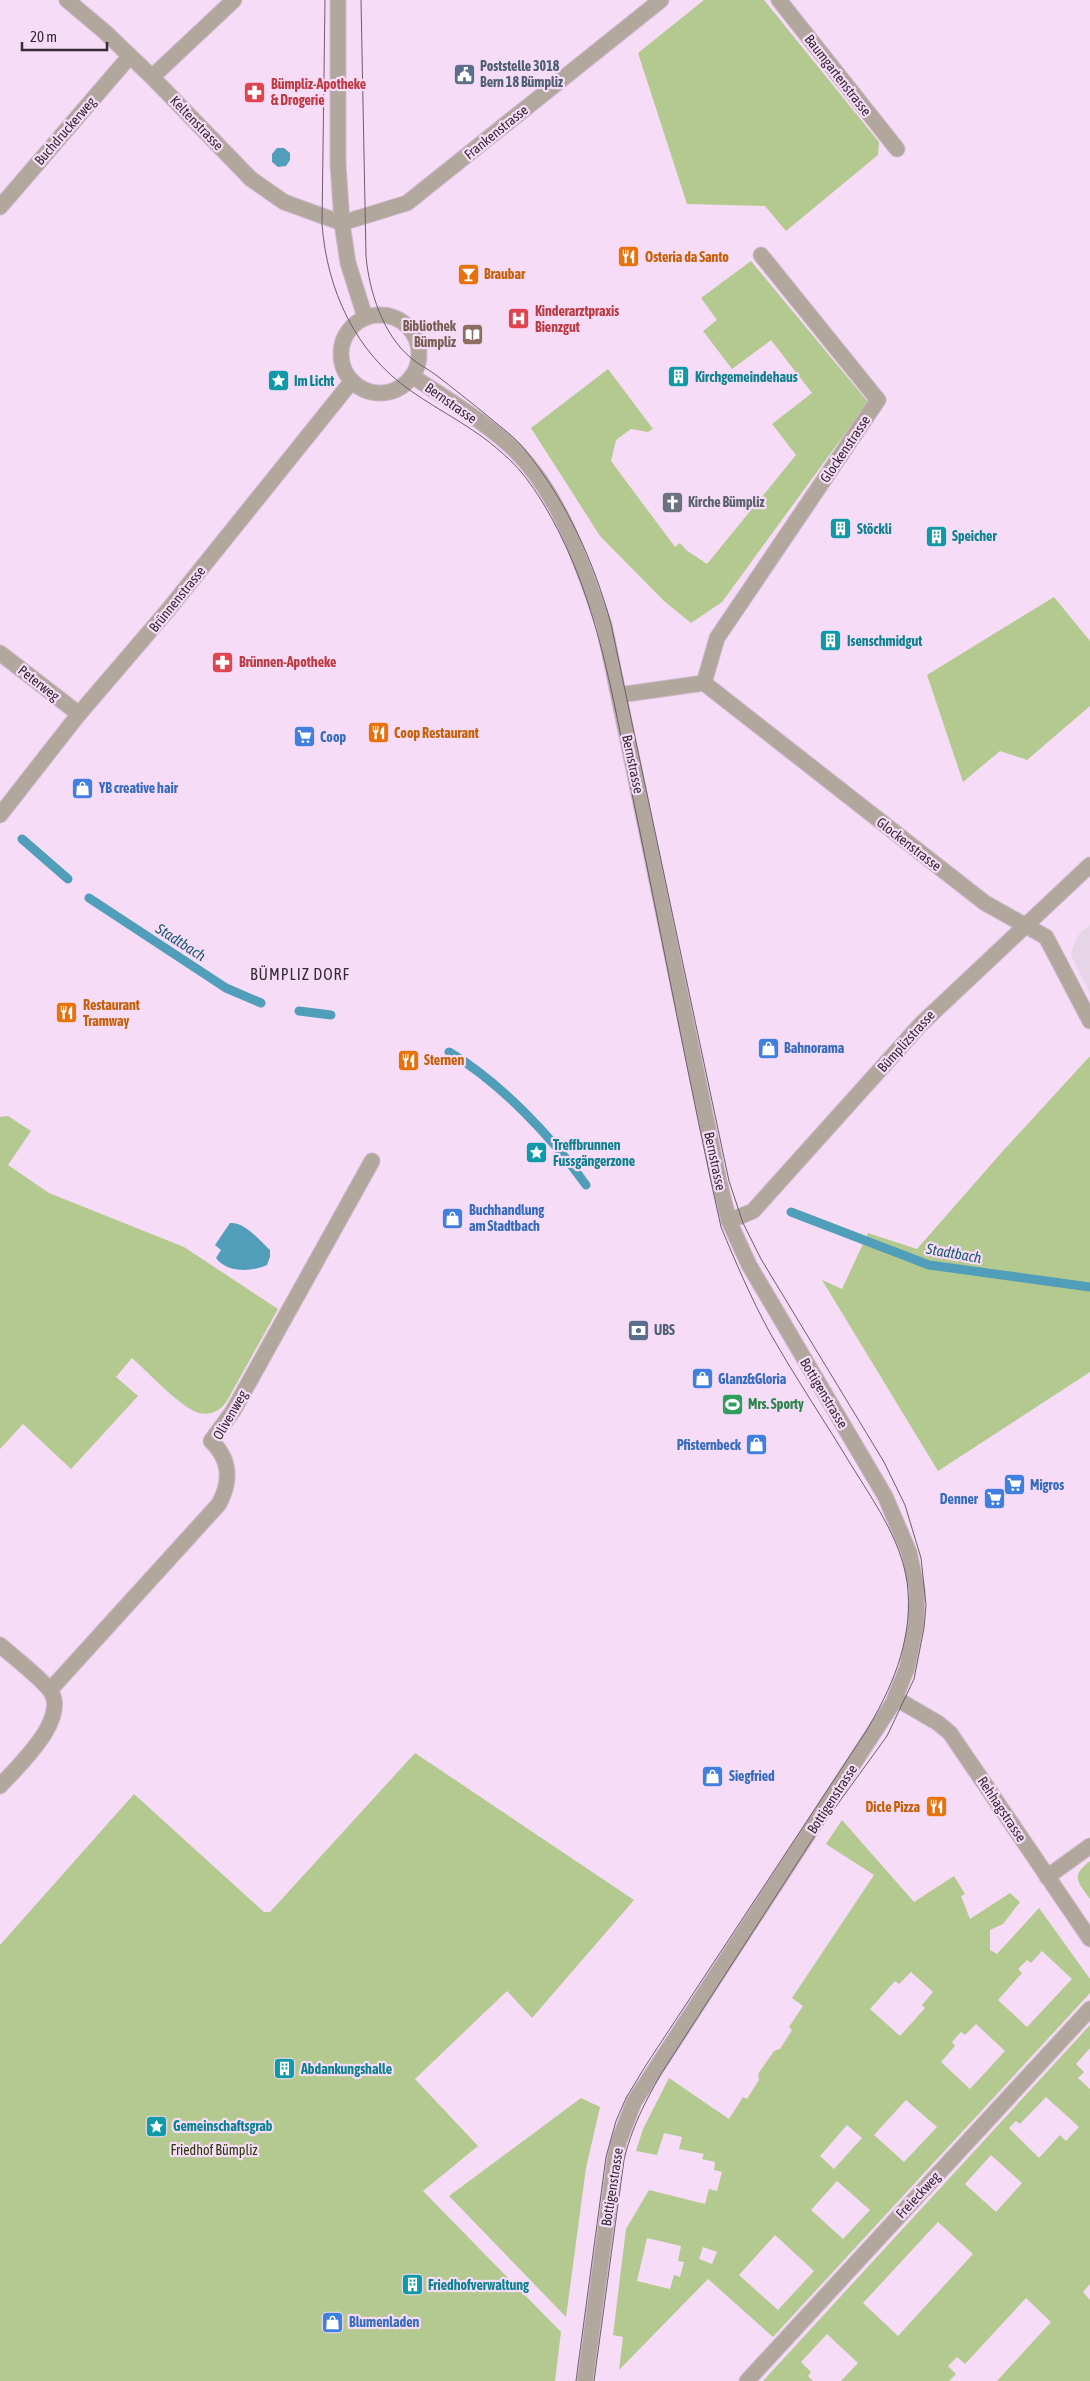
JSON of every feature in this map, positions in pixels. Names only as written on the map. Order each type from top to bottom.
[{"type":"street","name":"Keltenstrasse","points":[[67,0],[152,76],[251,179],[284,202],[342,223]]},
{"type":"street","points":[[152,76],[234,0]]},
{"type":"street","points":[[338,0],[338,164],[342,223],[348,263],[365,317],[352,326],[342,344],[344,369],[352,381]]},
{"type":"street","name":"Frankenstrasse","points":[[342,223],[407,203],[662,0]]},
{"type":"street","name":"Baumgartenstrasse","points":[[779,0],[898,150]]},
{"type":"street","name":"Buchdruckerweg","points":[[0,207],[130,56]]},
{"type":"street","name":"Glockenstrasse","points":[[761,255],[878,400],[717,638],[704,683],[985,903],[1046,937],[1090,1021]]},
{"type":"street","name":"Bernstrasse","points":[[352,381],[363,389],[380,393],[398,389],[412,376],[418,363],[420,351],[412,330],[394,317],[379,314],[365,317]]},
{"type":"street","name":"Bernstrasse","points":[[412,376],[507,442],[522,458],[555,503],[574,541],[604,625],[719,1181],[729,1221]]},
{"type":"street","name":"Brünnenstrasse","points":[[0,815],[79,714],[173,604],[352,381]]},
{"type":"street","name":"Peterweg","points":[[0,653],[79,714]]},
{"type":"street","points":[[619,694],[704,683]]},
{"type":"street","name":"Bümplizstrasse","points":[[729,1221],[753,1211],[920,1024],[1024,925],[1090,866]]},
{"type":"street","name":"Olivenweg","points":[[50,1690],[219,1504],[225,1493],[228,1472],[224,1458],[211,1441],[233,1411],[372,1161]]},
{"type":"street","name":"Bottigenstrasse","points":[[585,2381],[615,2158],[619,2141],[634,2102],[881,1725],[895,1698],[913,1648],[917,1612],[916,1581],[904,1540],[885,1496],[749,1265],[729,1221]]},
{"type":"street","points":[[0,1645],[50,1690],[55,1708],[48,1728],[39,1741],[0,1786]]},
{"type":"street","name":"Rehhagstrasse","points":[[895,1698],[950,1732],[1090,1939]]},
{"type":"street","points":[[1047,1877],[1090,1846]]},
{"type":"street","name":"Freieckweg","points":[[747,2381],[1090,2009]]},
{"type":"shaded area","points":[[1090,925],[1090,993],[1071,955],[1080,933]]},
{"type":"green space","points":[[704,0],[764,0],[879,142],[878,155],[786,231],[765,206],[687,204],[638,53]]},
{"type":"green space","points":[[751,261],[868,402],[722,602],[691,623],[664,601],[600,536],[531,428],[608,369],[653,429],[648,432],[631,429],[616,440],[611,461],[675,547],[680,543],[686,550],[707,564],[796,455],[772,424],[812,393],[771,340],[732,369],[703,331],[717,320],[701,298]]},
{"type":"green space","points":[[1054,597],[1090,641],[1090,706],[1027,760],[1000,751],[963,782],[927,675]]},
{"type":"green space","points":[[1090,1056],[1090,1372],[938,1471],[822,1280],[842,1289],[868,1233],[917,1249]]},
{"type":"green space","points":[[8,1116],[31,1131],[8,1165],[49,1193],[184,1247],[278,1309],[226,1403],[219,1409],[212,1413],[203,1414],[183,1405],[132,1358],[116,1377],[138,1396],[71,1469],[23,1424],[0,1449],[0,1117]]},
{"type":"green space","name":"Friedhof Bümpliz","points":[[415,1753],[634,1900],[532,2018],[507,1991],[415,2079],[478,2146],[423,2191],[561,2332],[555,2381],[0,2381],[0,1945],[134,1794],[264,1912],[270,1912]]},
{"type":"green space","points":[[842,1820],[914,1902],[954,1876],[965,1894],[961,1896],[970,1919],[1010,1893],[1020,1902],[1003,1924],[990,1930],[990,1950],[997,1954],[1039,1908],[1090,1979],[1090,1993],[773,2337],[708,2279],[619,2370],[623,2337],[613,2335],[626,2229],[649,2190],[705,2204],[709,2189],[717,2191],[722,2172],[714,2170],[715,2162],[702,2159],[704,2154],[679,2149],[682,2137],[664,2133],[657,2155],[636,2151],[643,2129],[669,2078],[729,2119],[743,2097],[747,2099],[759,2080],[758,2074],[774,2051],[780,2049],[792,2030],[789,2027],[803,2006],[792,1998],[874,1875],[826,1844]],"holes":[[[1042,1951],[1072,1979],[1027,2027],[998,2000],[1022,1973],[1018,1969],[1027,1960],[1031,1963]],[[911,1972],[933,1992],[922,2005],[925,2008],[900,2036],[870,2009],[895,1981],[899,1984]],[[976,2024],[1005,2051],[970,2089],[941,2062],[955,2046],[952,2042],[961,2032],[965,2035]],[[906,2100],[937,2127],[904,2162],[874,2135]],[[847,2125],[862,2138],[834,2169],[820,2156]],[[837,2181],[870,2210],[843,2239],[811,2210]],[[775,2235],[814,2271],[778,2310],[739,2275]],[[647,2238],[681,2246],[678,2261],[684,2262],[680,2277],[674,2275],[670,2289],[637,2281]],[[703,2247],[717,2252],[712,2264],[699,2259]]]},
{"type":"green space","points":[[1090,1861],[1090,1899],[1079,1883],[1078,1875]]},
{"type":"green space","points":[[1090,2025],[1090,2048],[1076,2064],[1084,2072],[1078,2078],[1090,2089],[1090,2284],[1083,2292],[1090,2300],[1090,2381],[997,2381],[1051,2322],[1026,2298],[965,2364],[957,2357],[948,2366],[956,2374],[949,2381],[841,2381],[858,2363],[827,2334],[801,2362],[811,2372],[808,2376],[813,2381],[763,2381]],"holes":[[[1046,2097],[1079,2127],[1066,2141],[1060,2135],[1039,2158],[1009,2128],[1016,2121],[1020,2124]],[[991,2155],[1022,2183],[996,2212],[965,2184]],[[938,2222],[973,2254],[898,2336],[863,2303]]]},
{"type":"green space","points":[[581,2098],[600,2107],[586,2168],[566,2317],[449,2196]]},
{"type":"water","points":[[277,148],[284,148],[290,153],[290,160],[286,166],[278,167],[272,162],[272,154]]},
{"type":"water","points":[[230,1223],[236,1223],[246,1228],[270,1250],[267,1265],[254,1269],[240,1270],[226,1266],[216,1258],[221,1250],[215,1245]]},
{"type":"waterway","name":"Stadtbach","points":[[22,839],[68,879]]},
{"type":"waterway","name":"Stadtbach","points":[[89,898],[226,988],[261,1003]]},
{"type":"waterway","name":"Stadtbach","points":[[299,1011],[331,1015]]},
{"type":"waterway","name":"Stadtbach","points":[[449,1052],[468,1064],[506,1094],[558,1148],[586,1185]]},
{"type":"waterway","name":"Stadtbach","points":[[791,1212],[929,1265],[1090,1287]]},
{"type":"tram line","points":[[325,0],[322,224],[330,272],[338,296],[347,318],[360,338],[374,358],[391,375],[411,391],[490,442],[518,468],[534,488],[547,510],[574,564],[597,632],[614,702],[721,1227],[756,1307],[770,1333],[888,1526],[906,1574],[908,1591],[907,1629],[903,1647],[891,1683],[874,1717],[646,2065],[626,2098],[616,2121],[606,2157],[576,2381]]},
{"type":"tram line","points":[[361,0],[366,256],[374,298],[385,325],[401,348],[504,429],[526,451],[554,491],[578,533],[596,578],[611,624],[729,1181],[743,1223],[761,1259],[884,1462],[905,1505],[921,1558],[926,1605],[924,1628],[914,1679],[887,1736],[816,1834],[661,2074],[630,2137],[624,2160],[594,2381]]},
{"type":"place","name":"Poststelle 3018 Bern 18 Bümpliz","points":[[464,74]]},
{"type":"place","name":"Bümpliz-Apotheke & Drogerie","points":[[255,92]]},
{"type":"place","name":"Osteria da Santo","points":[[629,257]]},
{"type":"place","name":"Braubar","points":[[468,274]]},
{"type":"place","name":"Kinderarztpraxis Bienzgut","points":[[519,319]]},
{"type":"place","name":"Bibliothek Bümpliz","points":[[472,334]]},
{"type":"place","name":"Kirchgemeindehaus","points":[[679,377]]},
{"type":"place","name":"Im Licht","points":[[278,381]]},
{"type":"place","name":"Kirche Bümpliz","points":[[672,502]]},
{"type":"place","name":"Stöckli","points":[[841,529]]},
{"type":"place","name":"Speicher","points":[[936,536]]},
{"type":"place","name":"Isenschmidgut","points":[[831,641]]},
{"type":"place","name":"Brünnen-Apotheke","points":[[223,662]]},
{"type":"place","name":"Coop Restaurant","points":[[378,733]]},
{"type":"place","name":"Coop","points":[[304,737]]},
{"type":"place","name":"YB creative hair","points":[[83,788]]},
{"type":"place","name":"Restaurant Tramway","points":[[67,1013]]},
{"type":"place","name":"Bahnorama","points":[[768,1048]]},
{"type":"place","name":"Sternen","points":[[408,1060]]},
{"type":"place","name":"Treffbrunnen Fussgängerzone","points":[[537,1153]]},
{"type":"place","name":"Buchhandlung am Stadtbach","points":[[453,1218]]},
{"type":"place","name":"UBS","points":[[638,1330]]},
{"type":"place","name":"Glanz&Gloria","points":[[702,1379]]},
{"type":"place","name":"Mrs. Sporty","points":[[732,1404]]},
{"type":"place","name":"Pfisternbeck","points":[[757,1445]]},
{"type":"place","name":"Migros","points":[[1014,1485]]},
{"type":"place","name":"Denner","points":[[994,1499]]},
{"type":"place","name":"Siegfried","points":[[713,1776]]},
{"type":"place","name":"Dicle Pizza","points":[[936,1807]]},
{"type":"place","name":"Abdankungshalle","points":[[285,2069]]},
{"type":"place","name":"Gemeinschaftsgrab","points":[[157,2126]]},
{"type":"place","name":"Friedhofverwaltung","points":[[412,2285]]},
{"type":"place","name":"Blumenladen","points":[[333,2322]]},
{"type":"district","name":"BÜMPLIZ DORF","points":[[300,974]]}]
